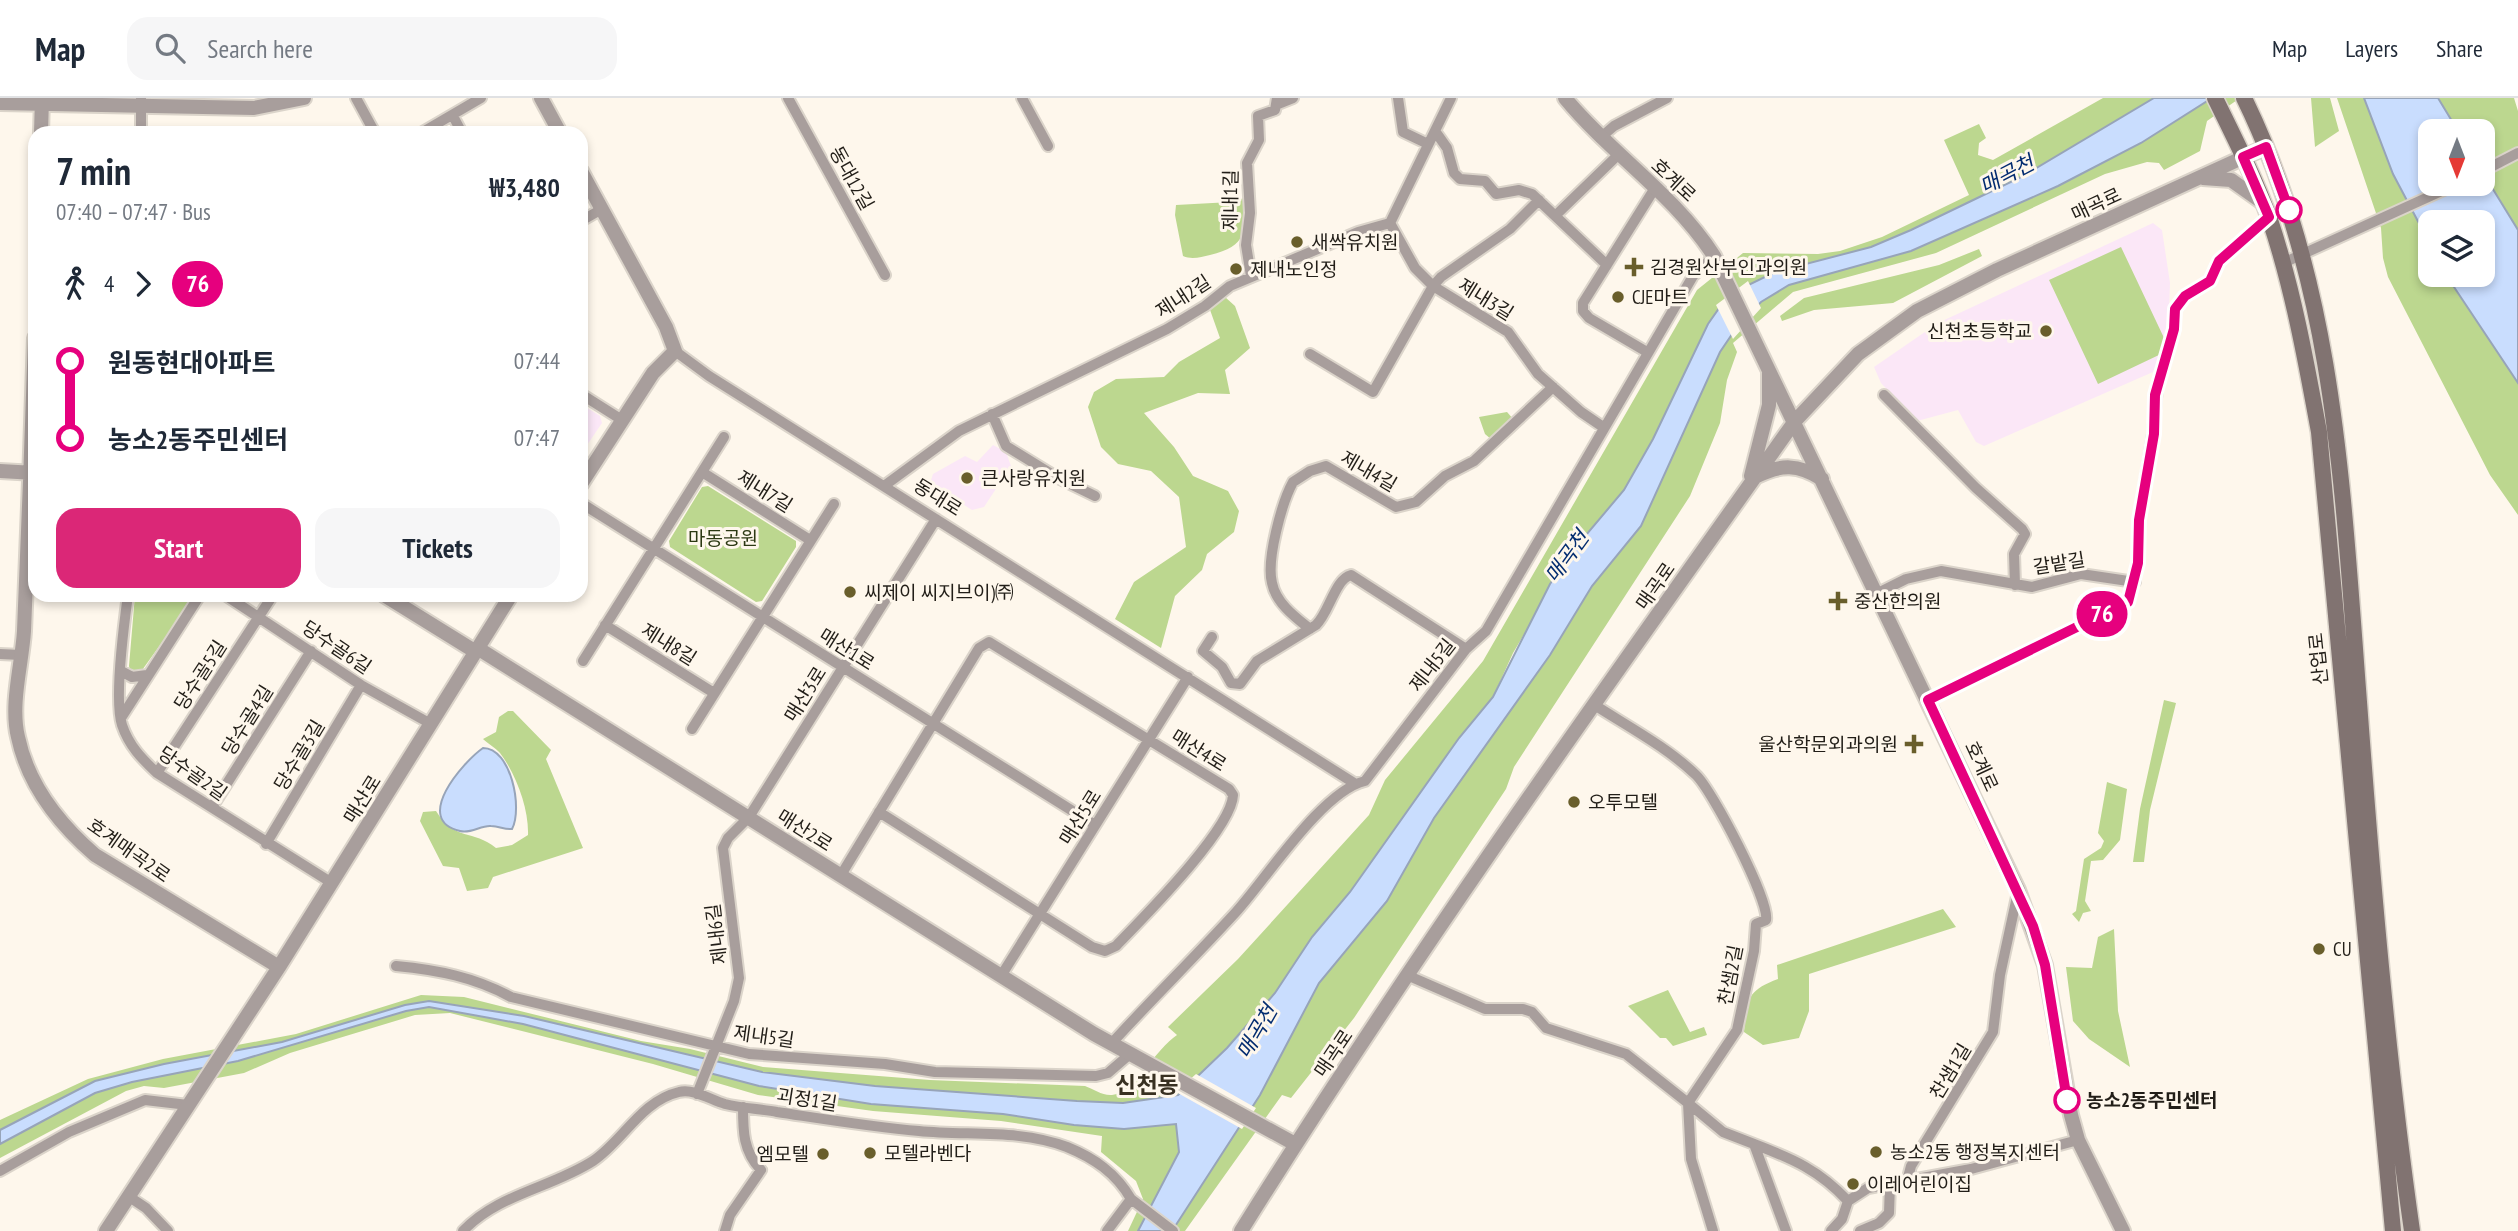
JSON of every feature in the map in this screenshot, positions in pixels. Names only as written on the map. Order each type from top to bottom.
[{"type":"main road","name":"산업로","points":[[2215,98],[2265,209],[2283,263],[2306,358],[2319,432],[2393,1231]]},
{"type":"main road","name":"산업로","points":[[2245,101],[2266,147],[2303,256],[2336,431],[2388,1026],[2412,1231]]},
{"type":"street","points":[[0,103],[42,101],[254,108],[304,98]]},
{"type":"street","points":[[356,98],[371,126]]},
{"type":"street","points":[[434,126],[481,98]]},
{"type":"street","points":[[541,98],[556,126]]},
{"type":"street","name":"동대12길","points":[[788,98],[885,275]]},
{"type":"street","points":[[1022,98],[1048,146]]},
{"type":"street","points":[[1278,101],[1293,98]]},
{"type":"street","points":[[1398,98],[1403,132],[1429,144]]},
{"type":"street","points":[[1390,223],[1451,98]]},
{"type":"street","name":"호계로","points":[[1564,98],[1600,138],[1678,208],[1714,256],[2018,890],[2045,965],[2064,1083],[2078,1140],[2123,1231]]},
{"type":"street","points":[[1600,138],[1614,126],[1667,98]]},
{"type":"street","points":[[41,126],[42,101]]},
{"type":"street","name":"제내1길","points":[[1251,275],[1246,244],[1250,213],[1247,163],[1259,140],[1258,116],[1275,110],[1278,101]]},
{"type":"street","points":[[141,103],[141,126]]},
{"type":"street","points":[[453,116],[459,126]]},
{"type":"street","points":[[1435,131],[1447,148],[1454,173],[1460,178],[1485,181],[1496,194],[1525,190],[1556,215],[1607,265]]},
{"type":"street","name":"매곡로","points":[[1241,1231],[1295,1144],[1593,704],[1795,421],[1858,354],[1917,311],[1997,270],[2266,147]]},
{"type":"street","points":[[2496,164],[2518,153]]},
{"type":"street","points":[[1556,215],[1618,155]]},
{"type":"street","points":[[1928,700],[2128,602],[2135,582],[2139,520],[2154,434],[2155,395],[2174,329],[2175,309],[2185,296],[2210,281],[2219,261],[2265,209],[2231,180],[2198,178]]},
{"type":"street","points":[[588,184],[666,327],[675,351],[653,373],[588,473]]},
{"type":"street","points":[[1647,352],[1583,312],[1583,303],[1655,188]]},
{"type":"street","points":[[2283,263],[2431,196]]},
{"type":"street","points":[[1310,355],[1373,392],[1433,286],[1441,277],[1510,229],[1539,200]]},
{"type":"street","points":[[588,217],[602,209]]},
{"type":"street","name":"제내2길","points":[[884,486],[939,443],[992,414],[1167,329],[1205,306],[1230,286],[1251,275],[1358,232],[1390,223]]},
{"type":"street","name":"제내3길","points":[[1390,223],[1415,268],[1433,286],[1508,332],[1538,374],[1603,427]]},
{"type":"street","name":"제내5길","points":[[1111,1044],[1238,910],[1324,807],[1354,783],[1365,780],[1466,649],[1486,631],[1693,276],[1714,256]]},
{"type":"street","name":"동대로","points":[[675,351],[709,376],[1354,783]]},
{"type":"street","points":[[1752,482],[1769,405],[1769,368]]},
{"type":"street","name":"제내4길","points":[[1310,629],[1287,609],[1271,582],[1275,546],[1293,482],[1310,471],[1325,466],[1396,507],[1416,502],[1444,476],[1474,461],[1553,387]]},
{"type":"street","points":[[1884,395],[1976,488],[2022,529],[2025,534],[2023,542],[2014,554],[2015,585]]},
{"type":"street","points":[[588,398],[622,420]]},
{"type":"street","points":[[992,414],[1006,446],[1058,478],[1096,496]]},
{"type":"street","points":[[583,661],[724,437]]},
{"type":"street","points":[[1752,482],[1773,468],[1789,466],[1807,469],[1822,479]]},
{"type":"street","points":[[0,471],[28,473]]},
{"type":"street","name":"제내7길","points":[[702,472],[810,540]]},
{"type":"street","points":[[692,729],[834,504]]},
{"type":"street","name":"매산1로","points":[[588,507],[1095,825]]},
{"type":"street","name":"매산3로","points":[[749,817],[936,519]]},
{"type":"street","name":"호계매곡2로","points":[[28,549],[17,734],[27,769],[47,804],[95,855],[279,967]]},
{"type":"street","name":"갈밭길","points":[[1876,594],[1906,579],[1941,571],[2015,585],[2039,586],[2081,575],[2135,582]]},
{"type":"street","points":[[1212,637],[1203,651],[1222,667],[1228,680],[1236,685],[1240,684],[1267,653],[1324,618],[1343,579],[1351,575],[1466,649]]},
{"type":"street","name":"당수골2길","points":[[127,602],[121,671],[121,718],[134,751],[157,773],[266,844],[332,883]]},
{"type":"street","points":[[121,718],[195,602]]},
{"type":"street","name":"당수골6길","points":[[236,602],[361,685],[431,724]]},
{"type":"street","name":"당수골5길","points":[[157,773],[268,602]]},
{"type":"street","name":"매산2로","points":[[396,602],[749,817],[1111,1044],[1295,1144]]},
{"type":"street","name":"매산로","points":[[188,1105],[279,967],[507,602]]},
{"type":"street","name":"제내8길","points":[[605,625],[714,693]]},
{"type":"street","name":"매산4로","points":[[841,875],[879,812],[979,648],[989,642],[1229,789],[1233,795],[1230,810],[1183,873],[1111,950],[1092,947],[879,812]]},
{"type":"street","name":"당수골4길","points":[[212,807],[311,651]]},
{"type":"street","points":[[0,654],[21,656]]},
{"type":"street","points":[[121,671],[132,677],[147,675]]},
{"type":"street","name":"매산5로","points":[[1000,976],[1188,677]]},
{"type":"street","name":"당수골3길","points":[[266,844],[361,685]]},
{"type":"street","points":[[121,692],[140,687]]},
{"type":"street","name":"찬샘2길","points":[[1593,704],[1700,778],[1743,852],[1767,915],[1766,920],[1756,925],[1754,930],[1754,951],[1737,1030],[1688,1103]]},
{"type":"street","name":"제내6길","points":[[699,1089],[734,1001],[739,978],[723,848],[728,838],[749,817]]},
{"type":"street","name":"찬샘1길","points":[[1907,1181],[1911,1166],[1993,1032],[2000,975],[2018,890]]},
{"type":"street","name":"제내5길","points":[[396,966],[439,971],[484,982],[511,997],[714,1050],[885,1064],[935,1072],[1040,1076],[1096,1076],[1108,1073],[1135,1057]]},
{"type":"street","points":[[1409,976],[1485,1009],[1523,1009],[1532,1012],[1546,1028],[1616,1050],[1723,1132],[1811,1169],[1824,1177],[1847,1201]]},
{"type":"street","name":"괴정1길","points":[[463,1231],[496,1205],[592,1162],[608,1150],[639,1115],[672,1094],[699,1089],[743,1107],[922,1132],[1021,1135],[1066,1147],[1101,1164],[1122,1183],[1131,1199],[1173,1231]]},
{"type":"street","points":[[0,1171],[69,1132],[145,1100],[188,1105],[106,1231]]},
{"type":"street","points":[[1688,1103],[1691,1159],[1713,1231]]},
{"type":"street","points":[[725,1231],[730,1215],[761,1170],[750,1159],[743,1134],[743,1107]]},
{"type":"street","points":[[1831,1231],[1842,1219],[1847,1201],[1868,1188],[1970,1169],[2078,1140]]},
{"type":"street","points":[[1754,1144],[1786,1231]]},
{"type":"street","points":[[1842,1219],[1859,1231],[1879,1223],[1889,1213],[1890,1184]]},
{"type":"street","points":[[128,1196],[146,1208],[168,1231]]},
{"type":"street","points":[[1107,1231],[1131,1199]]},
{"type":"shaded area","name":"신천초등학교","points":[[2153,223],[2162,230],[2170,283],[2168,340],[2153,372],[1984,446],[1976,442],[1958,410],[1917,421],[1881,383],[1874,367],[1938,323]]},
{"type":"shaded area","points":[[588,408],[600,416],[602,423],[588,444]]},
{"type":"shaded area","name":"큰사랑유치원","points":[[993,445],[1006,452],[1011,466],[984,507],[972,510],[930,483],[933,474],[965,456],[977,462]]},
{"type":"green space","points":[[2103,98],[2154,98],[2023,176],[1911,230],[1871,247],[1775,272],[1736,291],[1722,304],[1708,324],[1653,439],[1624,490],[1575,548],[1513,653],[1493,697],[1459,738],[1350,892],[1312,937],[1275,993],[1227,1048],[1178,1095],[1123,1103],[1077,1101],[875,1086],[762,1072],[524,1016],[429,1001],[405,1005],[282,1042],[164,1064],[95,1081],[0,1130],[0,1120],[88,1079],[163,1059],[296,1034],[421,995],[464,997],[641,1041],[690,1049],[763,1067],[930,1080],[1085,1086],[1112,1095],[1120,1092],[1136,1079],[1177,1035],[1168,1027],[1238,959],[1369,815],[1385,780],[1483,661],[1697,290],[1743,253],[1818,254],[1840,251],[1882,237],[1969,195],[1944,140],[1979,124],[1986,138],[1979,143],[1978,155],[1993,160]]},
{"type":"green space","points":[[2212,98],[2240,98],[2207,121],[2200,151],[2164,170],[2159,163],[2147,162],[2105,174],[1936,253],[1793,292],[1733,343],[1737,352],[1727,380],[1720,423],[1690,496],[1514,767],[1506,789],[1354,1018],[1291,1098],[1282,1095],[1185,1231],[1172,1231],[1260,1095],[1319,983],[1387,901],[1434,818],[1550,655],[1592,586],[1641,526],[1720,352],[1737,327],[1761,302],[1789,285],[1912,251],[2141,143]]},
{"type":"green space","points":[[2311,98],[2330,98],[2339,131],[2315,147]]},
{"type":"green space","points":[[2337,98],[2364,98],[2393,174],[2418,221],[2418,287],[2454,287],[2518,383],[2518,515],[2490,475],[2388,277],[2383,258],[2381,228]]},
{"type":"green space","points":[[2438,98],[2514,98],[2518,111],[2518,230],[2496,194],[2496,119],[2451,119]]},
{"type":"green space","points":[[1247,197],[1246,219],[1238,242],[1210,255],[1193,258],[1183,256],[1175,215],[1176,205],[1231,202]]},
{"type":"green space","points":[[2121,247],[2165,340],[2161,354],[2098,384],[2049,280]]},
{"type":"green space","points":[[1979,249],[1982,256],[1893,303],[1814,310],[1782,321],[1780,316],[1804,298],[1939,265]]},
{"type":"green space","points":[[1225,297],[1235,306],[1250,348],[1225,370],[1230,394],[1198,393],[1144,413],[1174,447],[1193,476],[1228,491],[1239,511],[1234,532],[1207,554],[1202,570],[1175,596],[1161,648],[1115,619],[1134,582],[1186,547],[1179,497],[1151,471],[1118,464],[1101,447],[1088,407],[1094,392],[1116,379],[1164,377],[1179,362],[1220,338],[1209,307]]},
{"type":"green space","points":[[1507,412],[1514,420],[1492,440],[1485,434],[1479,417]]},
{"type":"green space","name":"마동공원","points":[[708,486],[796,541],[796,547],[762,601],[756,602],[670,547],[669,541],[702,487]]},
{"type":"green space","points":[[134,602],[191,602],[140,673],[130,671]]},
{"type":"green space","points":[[2164,700],[2176,703],[2150,810],[2144,862],[2133,862],[2140,809]]},
{"type":"green space","points":[[513,711],[551,750],[546,759],[583,848],[493,877],[488,888],[467,891],[459,868],[443,866],[420,821],[423,812],[436,811],[450,827],[488,842],[496,848],[512,845],[528,835],[524,803],[516,781],[500,753],[483,739],[496,732],[499,717]]},
{"type":"green space","points":[[2107,782],[2127,789],[2120,840],[2103,860],[2091,861],[2085,901],[2091,911],[2083,913],[2079,922],[2072,914],[2076,911],[2084,859],[2101,848],[2104,841],[2098,833]]},
{"type":"green space","points":[[1943,909],[1956,927],[1809,974],[1809,1011],[1799,1038],[1763,1045],[1744,1032],[1750,998],[1767,983],[1778,979],[1777,965]]},
{"type":"green space","points":[[2114,929],[2118,1011],[2130,1067],[2089,1039],[2073,1021],[2066,967],[2092,968],[2098,937]]},
{"type":"green space","points":[[1668,990],[1690,1032],[1704,1027],[1707,1035],[1673,1046],[1666,1038],[1660,1038],[1628,1006]]},
{"type":"green space","points":[[429,1007],[523,1024],[759,1086],[871,1104],[1003,1114],[1074,1125],[1124,1129],[1176,1123],[1179,1151],[1138,1231],[1128,1231],[1143,1199],[1136,1181],[1101,1152],[1102,1136],[1001,1121],[873,1111],[758,1095],[653,1064],[450,1013],[415,1015],[290,1053],[244,1073],[164,1088],[144,1086],[126,1091],[0,1158],[0,1144],[95,1093],[132,1082],[238,1061],[406,1011]]},
{"type":"water","name":"매곡천","points":[[2154,98],[2212,98],[2141,143],[2058,186],[1911,251],[1789,285],[1761,302],[1737,327],[1720,352],[1641,526],[1592,586],[1550,655],[1434,818],[1387,901],[1319,983],[1260,1095],[1172,1231],[1138,1231],[1179,1152],[1176,1124],[1124,1129],[1074,1125],[1003,1114],[871,1104],[759,1086],[523,1024],[429,1007],[406,1011],[238,1061],[132,1082],[95,1093],[0,1144],[0,1130],[95,1081],[164,1064],[282,1042],[405,1005],[429,1001],[524,1016],[762,1072],[875,1086],[1077,1101],[1123,1103],[1178,1095],[1227,1048],[1275,993],[1312,937],[1350,892],[1459,738],[1493,697],[1550,584],[1575,548],[1624,490],[1653,439],[1708,324],[1722,304],[1736,291],[1775,272],[1871,247],[1911,230],[2023,176]]},
{"type":"water","points":[[2364,98],[2438,98],[2451,119],[2418,119],[2418,196],[2496,194],[2518,230],[2518,383],[2454,287],[2495,287],[2495,210],[2418,210],[2418,221],[2393,174]]},
{"type":"water","points":[[483,748],[493,751],[507,768],[515,794],[515,819],[512,829],[487,826],[460,831],[446,825],[441,815],[441,804],[454,778]]},
{"type":"pier","points":[[1748,281],[1761,308],[1733,339],[1716,305]]},
{"type":"pier","points":[[1196,1074],[1256,1108],[1242,1129],[1176,1092]]},
{"type":"bus line","name":"76","points":[[2067,1100],[2045,965],[2033,926],[1965,774],[1928,700],[2128,602],[2138,563],[2139,520],[2154,434],[2155,395],[2174,329],[2175,309],[2185,296],[2210,281],[2219,261],[2269,217],[2243,157],[2266,147],[2289,210]]},
{"type":"place","name":"새싹유치원","points":[[1297,242]]},
{"type":"place","name":"김경원산부인과의원","points":[[1634,267]]},
{"type":"place","name":"제내노인정","points":[[1236,269]]},
{"type":"place","name":"CJE마트","points":[[1618,297]]},
{"type":"place","name":"신천초등학교","points":[[2046,331]]},
{"type":"place","name":"큰사랑유치원","points":[[967,478]]},
{"type":"place","name":"씨제이 씨지브이)㈜","points":[[850,592]]},
{"type":"place","name":"중산한의원","points":[[1838,601]]},
{"type":"place","name":"울산학문외과의원","points":[[1914,744]]},
{"type":"place","name":"오투모텔","points":[[1574,802]]},
{"type":"place","name":"CU","points":[[2319,949]]},
{"type":"place","name":"농소2동주민센터","points":[[2067,1100]]},
{"type":"place","name":"농소2동 행정복지센터","points":[[1876,1152]]},
{"type":"place","name":"모텔라벤다","points":[[870,1153]]},
{"type":"place","name":"엠모텔","points":[[823,1154]]},
{"type":"place","name":"이레어린이집","points":[[1853,1184]]},
{"type":"district","name":"신천동","points":[[1147,1085]]}]
